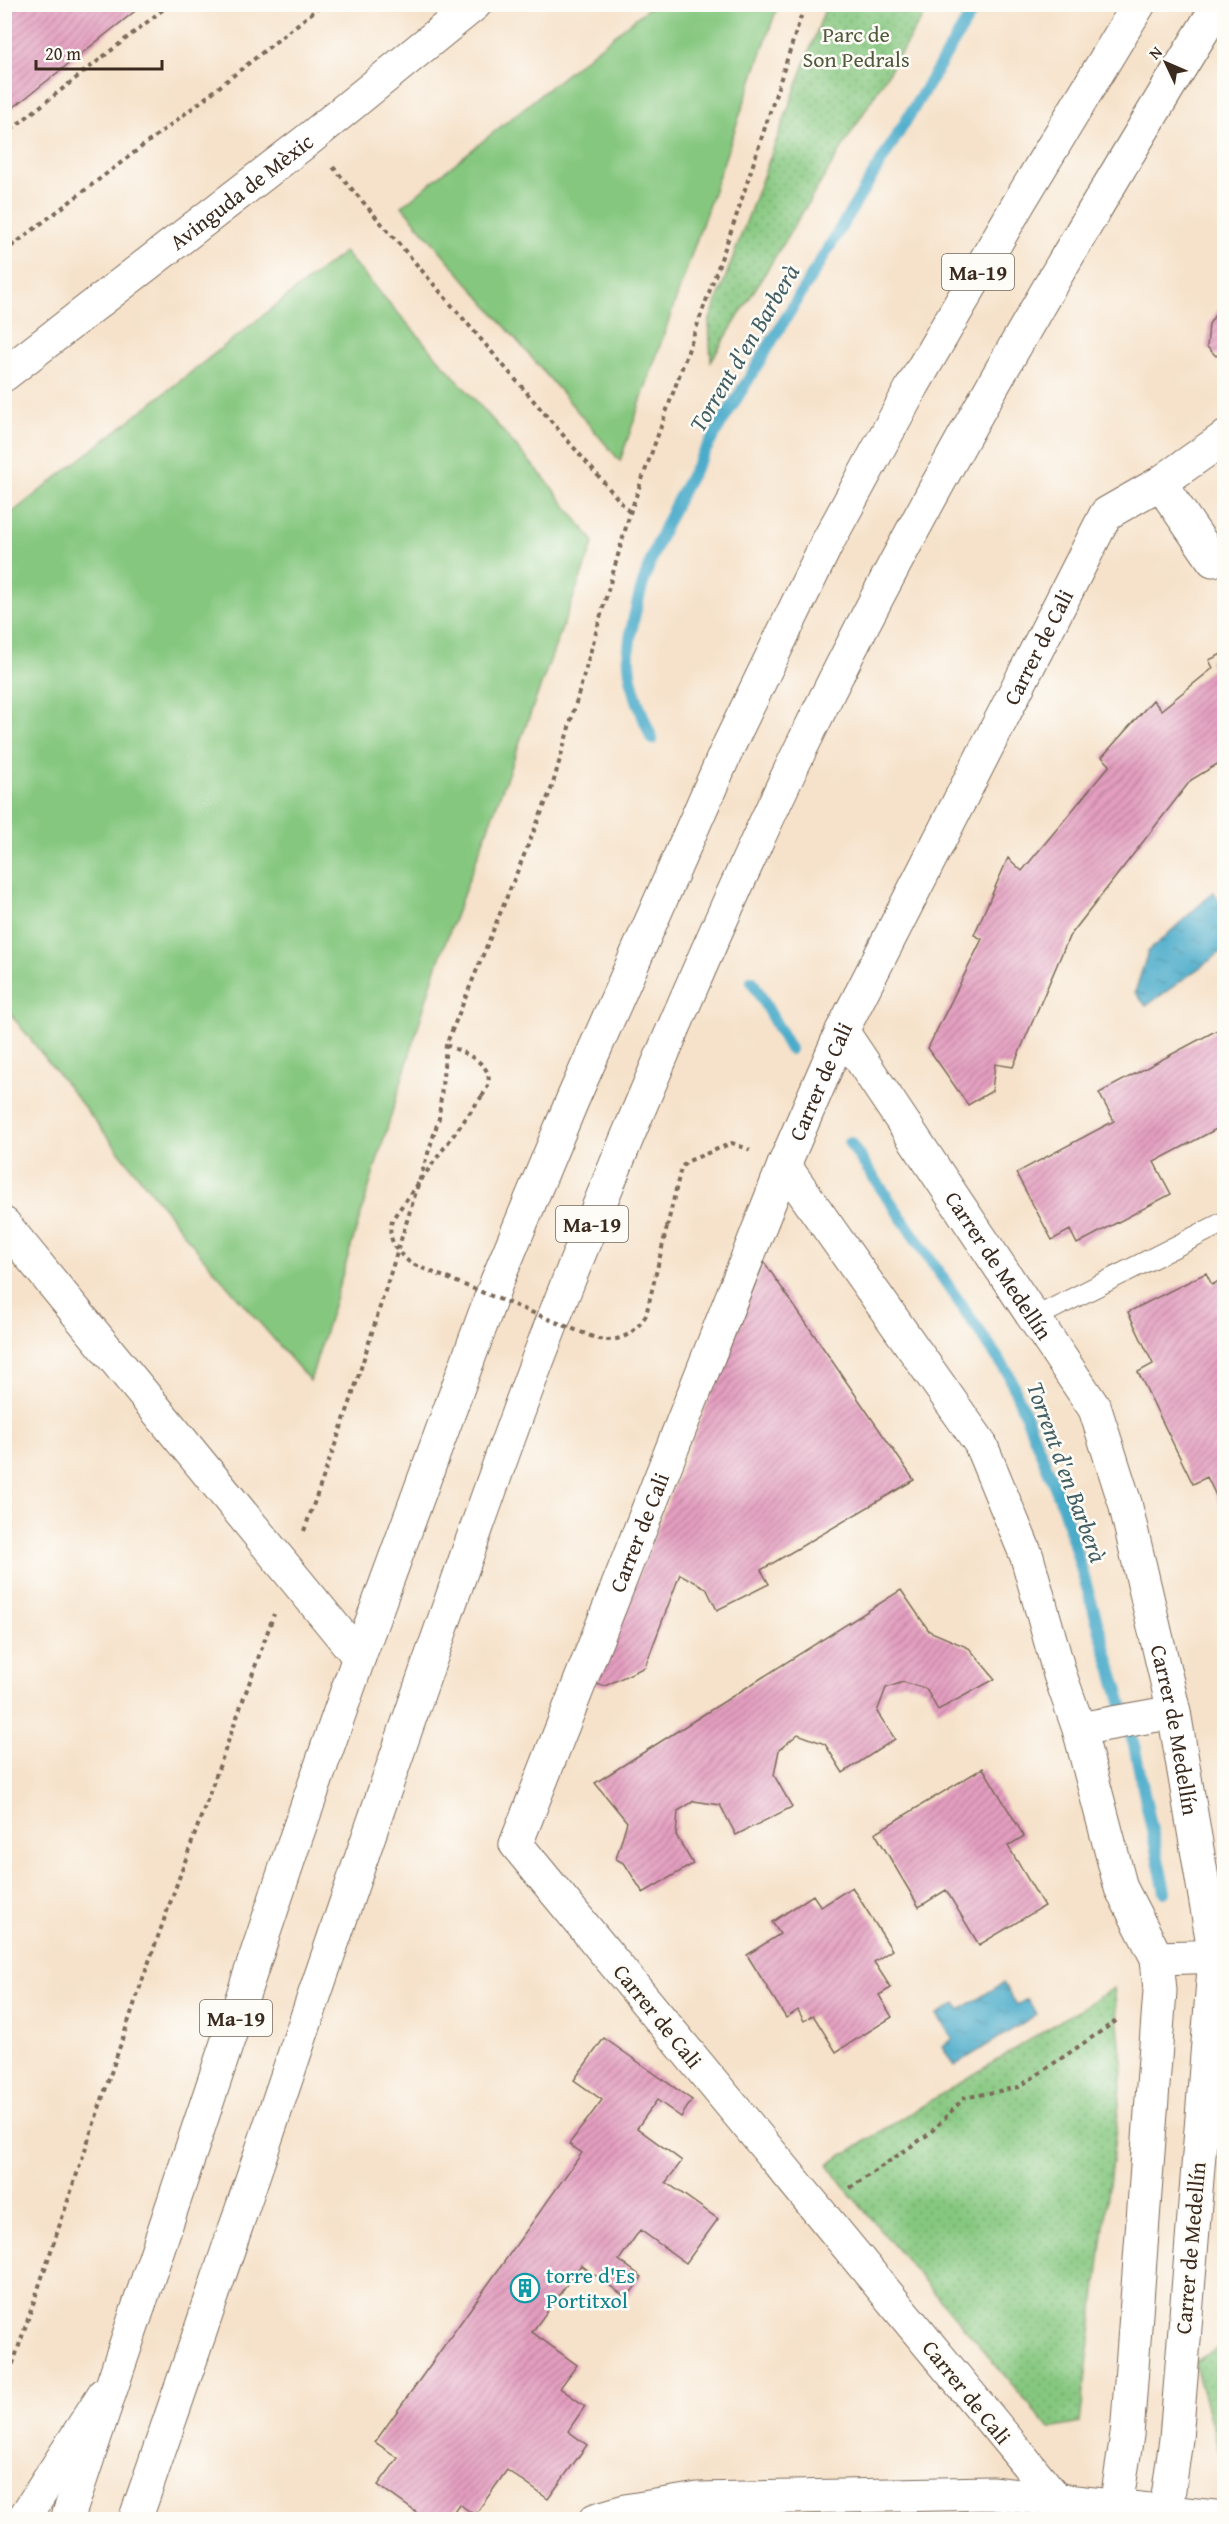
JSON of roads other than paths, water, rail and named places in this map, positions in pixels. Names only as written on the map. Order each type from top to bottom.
[{"type":"main road","name":"Avinguda de Mèxic","points":[[4,375],[309,139],[475,4]]},
{"type":"main road","name":"Ma-19","points":[[67,2520],[292,1849],[359,1657],[497,1281],[572,1101],[734,735],[826,545],[912,387],[1020,201],[1139,4]]},
{"type":"main road","name":"Ma-19","points":[[135,2520],[486,1500],[566,1288],[637,1116],[712,942],[800,751],[888,578],[1009,356],[1116,172],[1219,4]]},
{"type":"main road","name":"Carrer de Cali","points":[[1056,2499],[516,1844],[784,1165],[842,1030],[1106,514],[1160,483],[1224,438]]},
{"type":"main road","points":[[1160,483],[1213,560],[1224,553]]},
{"type":"main road","name":"Carrer de Medellín","points":[[842,1030],[1095,1408],[1125,1503],[1174,1712],[1220,1956],[1176,2439],[1160,2511]]},
{"type":"main road","points":[[784,1165],[980,1443],[1027,1557],[1060,1675],[1080,1729],[1121,1888],[1157,1958],[1160,1990],[1127,2435],[1116,2506]]},
{"type":"main road","points":[[4,1224],[359,1657]]},
{"type":"main road","points":[[1080,1729],[1174,1712]]},
{"type":"main road","points":[[1157,1958],[1220,1956]]},
{"type":"main road","points":[[23,2520],[113,2380]]},
{"type":"main road","points":[[595,2520],[625,2511],[698,2499],[991,2493],[1224,2518]]},
{"type":"lane","points":[[1034,1318],[1224,1222]]},
{"type":"water","points":[[1214,892],[1224,908],[1224,950],[1146,1006],[1135,992],[1148,952]]},
{"type":"water","points":[[1003,1983],[1017,2005],[1027,1999],[1037,2014],[954,2066],[942,2046],[953,2039],[937,2015],[956,2003],[960,2010]]},
{"type":"waterway","name":"Torrent d'en Barberà","points":[[652,739],[632,683],[629,647],[636,607],[648,567],[664,529],[703,455],[977,4]]},
{"type":"waterway","name":"Torrent d'en Barberà","points":[[752,981],[790,1049]]},
{"type":"waterway","name":"Torrent d'en Barberà","points":[[850,1143],[1008,1373],[1062,1504],[1134,1745],[1165,1892]]},
{"type":"place","name":"torre d'Es Portitxol","points":[[525,2288]]},
{"type":"park label","name":"Parc de Son Pedrals","points":[[856,46]]}]
